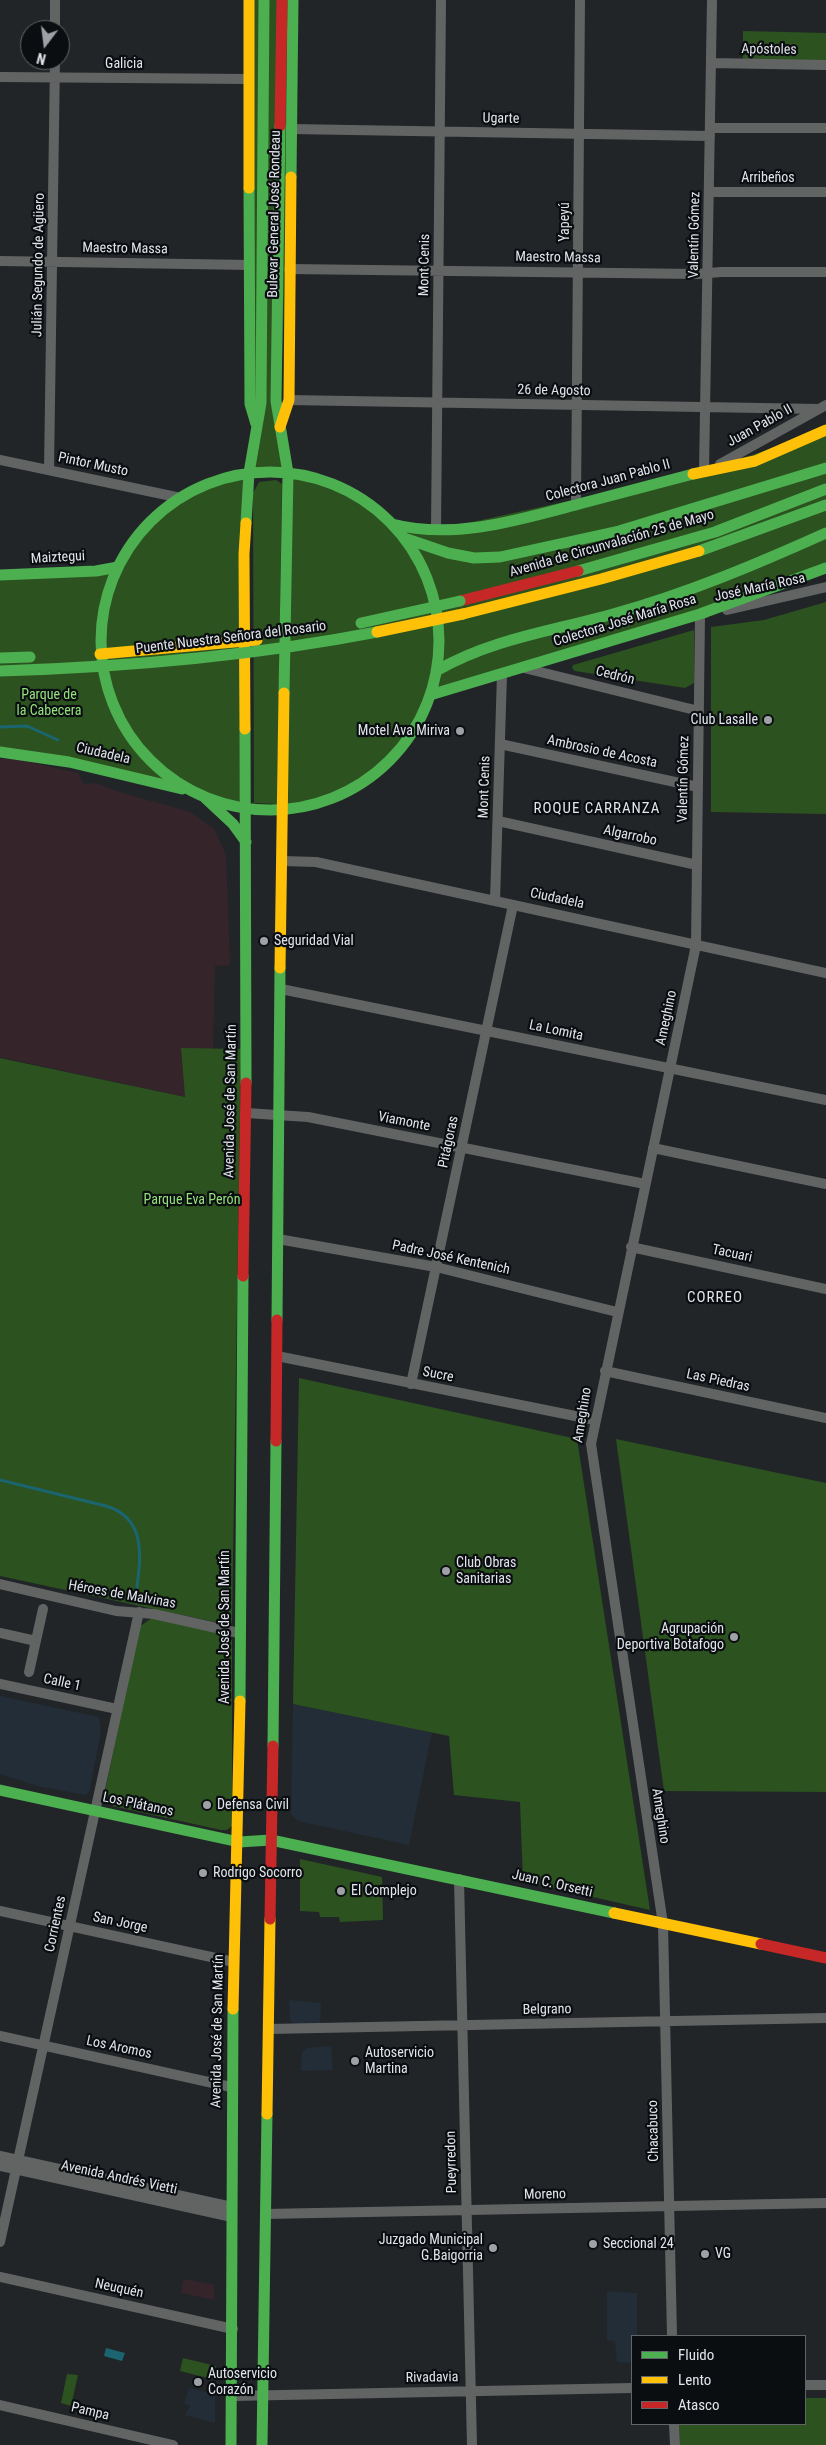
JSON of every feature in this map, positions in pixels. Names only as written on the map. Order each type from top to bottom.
[{"type":"main road","name":"Bulevar General José Rondeau","points":[[249,0],[250,404],[256,424]]},
{"type":"main road","name":"Bulevar General José Rondeau","points":[[247,808],[244,554],[249,473],[261,404],[264,0]]},
{"type":"main road","name":"Bulevar General José Rondeau","points":[[282,0],[276,401],[288,473],[283,809]]},
{"type":"main road","name":"Bulevar General José Rondeau","points":[[280,427],[289,400],[293,0]]},
{"type":"main road","name":"Colectora Juan Pablo II","points":[[392,524],[412,530],[490,526],[706,471],[755,461],[826,430]]},
{"type":"main road","points":[[404,538],[448,554],[474,558],[500,557],[619,531],[826,468]]},
{"type":"main road","name":"Ciudadela","points":[[0,752],[45,757],[93,766],[247,808],[283,809],[309,805],[334,797],[357,786],[380,770],[414,730],[430,695],[436,671],[439,643],[435,606],[419,562],[404,538],[392,524],[369,505],[341,487],[315,477],[288,473],[249,473],[203,486],[161,512],[141,532],[118,567],[106,600],[102,628],[104,671],[111,699],[122,723],[148,758],[174,779],[200,794]]},
{"type":"main road","name":"Avenida de Circunvalación 25 de Mayo","points":[[460,601],[623,560],[706,535],[826,489]]},
{"type":"main road","name":"Avenida de Circunvalación 25 de Mayo","points":[[462,614],[625,573],[717,545],[826,505]]},
{"type":"main road","points":[[436,671],[475,649],[614,613],[680,593],[764,561],[826,533]]},
{"type":"main road","name":"Maiztegui","points":[[0,575],[96,571],[118,567]]},
{"type":"main road","name":"Colectora José María Rosa","points":[[430,695],[700,614],[826,568]]},
{"type":"main road","name":"Puente Nuestra Señora del Rosario","points":[[93,655],[269,639],[388,618],[460,601]]},
{"type":"main road","name":"Puente Nuestra Señora del Rosario","points":[[0,671],[125,666],[268,652],[397,630],[462,614]]},
{"type":"main road","points":[[0,658],[53,657]]},
{"type":"main road","points":[[200,794],[233,824],[246,842]]},
{"type":"main road","name":"Avenida José de San Martín","points":[[231,2445],[233,2329],[231,2087],[239,1842],[240,1700],[238,1633],[246,1113],[247,808]]},
{"type":"main road","points":[[262,2445],[277,1356],[277,1114],[281,989],[283,809]]},
{"type":"main road","name":"Los Plátanos","points":[[0,1790],[239,1842],[270,1840]]},
{"type":"main road","name":"Juan C. Orsetti","points":[[270,1840],[826,1958]]},
{"type":"street","points":[[54,0],[55,20]]},
{"type":"street","name":"Mont Cenis","points":[[436,530],[441,0]]},
{"type":"street","name":"Yapeyú","points":[[576,504],[580,0]]},
{"type":"street","name":"Valentín Gómez","points":[[706,471],[705,408],[712,0]]},
{"type":"street","name":"Apóstoles","points":[[711,63],[826,65]]},
{"type":"street","name":"Julián Segundo de Agüero","points":[[49,470],[55,70]]},
{"type":"street","name":"Galicia","points":[[0,77],[249,78]]},
{"type":"street","name":"Ugarte","points":[[291,129],[579,134],[826,128]]},
{"type":"street","name":"Arribeños","points":[[709,192],[826,192]]},
{"type":"street","name":"Maestro Massa","points":[[0,261],[250,265]]},
{"type":"street","name":"Maestro Massa","points":[[289,269],[708,273],[826,272]]},
{"type":"street","name":"26 de Agosto","points":[[289,400],[705,408],[822,407]]},
{"type":"street","name":"Juan Pablo II","points":[[706,471],[822,407]]},
{"type":"street","name":"Pintor Musto","points":[[0,460],[181,498]]},
{"type":"street","name":"José María Rosa","points":[[700,614],[746,607],[826,587]]},
{"type":"street","name":"Valentín Gómez","points":[[696,945],[700,614]]},
{"type":"street","name":"Cedrón","points":[[524,668],[699,711]]},
{"type":"street","name":"Mont Cenis","points":[[495,901],[502,674]]},
{"type":"street","name":"Ambrosio de Acosta","points":[[500,744],[698,786]]},
{"type":"street","name":"Algarrobo","points":[[498,821],[697,864]]},
{"type":"street","name":"Ciudadela","points":[[282,861],[316,862],[826,973]]},
{"type":"street","name":"Pitágoras","points":[[411,1384],[513,905]]},
{"type":"street","name":"Ameghino","points":[[662,1924],[591,1444],[594,1420],[696,945]]},
{"type":"street","name":"La Lomita","points":[[281,989],[826,1100]]},
{"type":"street","name":"Viamonte","points":[[246,1113],[308,1118],[645,1184]]},
{"type":"street","points":[[653,1148],[826,1184]]},
{"type":"street","name":"Padre José Kentenich","points":[[278,1239],[436,1267],[617,1312]]},
{"type":"street","name":"Tacuari","points":[[631,1247],[826,1289]]},
{"type":"street","name":"Sucre","points":[[277,1356],[594,1420]]},
{"type":"street","name":"Las Piedras","points":[[605,1371],[826,1418]]},
{"type":"street","name":"Héroes de Malvinas","points":[[0,1584],[116,1611],[139,1612],[238,1633]]},
{"type":"street","points":[[29,1672],[43,1609]]},
{"type":"street","name":"Corrientes","points":[[0,2242],[139,1612]]},
{"type":"street","points":[[0,1633],[36,1641]]},
{"type":"street","name":"Calle 1","points":[[0,1684],[117,1709]]},
{"type":"street","name":"Pueyrredon","points":[[459,1879],[472,2445]]},
{"type":"street","name":"San Jorge","points":[[0,1911],[234,1962]]},
{"type":"street","name":"Chacabuco","points":[[662,1924],[672,2335]]},
{"type":"street","name":"Belgrano","points":[[268,2029],[826,2018]]},
{"type":"street","name":"Los Aromos","points":[[0,2036],[231,2087]]},
{"type":"street","name":"Avenida Andrés Vietti","points":[[0,2156],[17,2165],[232,2212]]},
{"type":"street","name":"Avenida Andrés Vietti","points":[[0,2166],[17,2165]]},
{"type":"street","name":"Moreno","points":[[266,2214],[826,2203]]},
{"type":"street","name":"Neuquén","points":[[0,2277],[233,2329]]},
{"type":"street","points":[[806,2385],[826,2385]]},
{"type":"street","name":"Rivadavia","points":[[232,2396],[631,2388]]},
{"type":"street","name":"Pampa","points":[[0,2405],[173,2445]]},
{"type":"street","points":[[674,2425],[675,2445]]},
{"type":"shaded area","points":[[0,759],[16,759],[78,773],[84,784],[96,783],[116,791],[190,812],[214,829],[226,855],[230,965],[215,966],[213,1049],[181,1049],[185,1097],[0,1057]]},
{"type":"shaded area","points":[[0,1696],[99,1717],[101,1732],[89,1792],[85,1795],[38,1786],[0,1774]]},
{"type":"shaded area","points":[[293,1704],[432,1732],[409,1845],[298,1821],[291,1814]]},
{"type":"shaded area","points":[[289,2000],[321,2003],[320,2026],[298,2028],[290,2020]]},
{"type":"shaded area","points":[[331,2046],[333,2070],[301,2071],[302,2052],[307,2048]]},
{"type":"shaded area","points":[[184,2279],[214,2285],[214,2300],[181,2293]]},
{"type":"shaded area","points":[[607,2291],[637,2293],[637,2335],[631,2335],[631,2363],[617,2362],[615,2341],[607,2340]]},
{"type":"shaded area","points":[[189,2388],[215,2394],[215,2423],[185,2415],[190,2406],[184,2404]]},
{"type":"green space","points":[[249,0],[293,0],[280,427],[288,473],[249,473],[256,424]]},
{"type":"green space","points":[[743,31],[826,33],[826,62],[743,61]]},
{"type":"green space","points":[[826,430],[826,568],[430,695],[419,719],[406,740],[391,758],[373,773],[354,786],[333,796],[309,804],[283,809],[288,473],[315,477],[341,487],[369,505],[392,524],[436,530],[704,471]]},
{"type":"green space","name":"Parque de la Cabecera","points":[[249,473],[247,808],[93,766],[0,752],[0,575],[118,567],[129,548],[142,532],[156,517],[172,505],[189,494],[208,486]]},
{"type":"green space","points":[[276,480],[282,484],[277,804],[254,803],[253,493],[259,482]]},
{"type":"green space","name":"Club Lasalle","points":[[826,602],[826,814],[711,812],[711,627],[764,620]]},
{"type":"green space","points":[[694,630],[694,683],[685,688],[575,671],[572,668],[573,665]]},
{"type":"green space","name":"Parque Eva Perón","points":[[181,1048],[241,1049],[232,1623],[229,1625],[0,1576],[0,1058],[185,1097]]},
{"type":"green space","name":"Club Obras Sanitarias","points":[[299,1378],[577,1439],[650,1910],[523,1881],[520,1802],[454,1795],[449,1736],[293,1704]]},
{"type":"green space","name":"Agrupación Deportiva Botafogo","points":[[616,1439],[826,1483],[826,1792],[664,1791]]},
{"type":"green space","points":[[152,1618],[222,1633],[232,1640],[232,1826],[227,1830],[112,1806],[103,1801],[139,1627]]},
{"type":"green space","name":"El Complejo","points":[[300,1859],[382,1877],[383,1920],[340,1922],[339,1917],[320,1917],[319,1912],[300,1911]]},
{"type":"green space","points":[[183,2358],[216,2366],[216,2380],[180,2371]]},
{"type":"green space","points":[[67,2374],[78,2375],[71,2406],[61,2403]]},
{"type":"green space","points":[[806,2398],[826,2398],[826,2445],[680,2445],[679,2425],[806,2425]]},
{"type":"water","points":[[106,2348],[125,2353],[122,2361],[104,2356]]},
{"type":"waterway","points":[[0,727],[27,726],[58,740]]},
{"type":"waterway","points":[[0,1480],[106,1506],[120,1512],[129,1521],[139,1543],[140,1555],[136,1595]]},
{"type":"traffic: fast","points":[[246,523],[249,473],[261,403],[264,0]]},
{"type":"traffic: fast","points":[[291,177],[293,0]]},
{"type":"traffic: fast","points":[[280,126],[276,401],[288,473],[284,693]]},
{"type":"traffic: fast","points":[[249,188],[250,404],[256,424]]},
{"type":"traffic: fast","points":[[404,538],[448,553],[474,558],[500,557],[619,531],[826,468]]},
{"type":"traffic: fast","points":[[270,472],[303,476],[335,485],[364,501],[389,522],[410,547],[426,576],[435,608],[439,641],[435,674],[426,706],[410,735],[389,760],[364,781],[335,797],[303,806],[270,810],[237,806],[205,797],[176,781],[151,760],[130,735],[114,706],[105,674],[101,641],[105,608],[114,576],[130,547],[151,522],[176,501],[205,485],[237,476],[270,472]]},
{"type":"traffic: fast","points":[[392,524],[439,530],[486,526],[510,522],[693,474]]},
{"type":"traffic: fast","points":[[578,571],[715,532],[826,489]]},
{"type":"traffic: fast","points":[[699,551],[826,505]]},
{"type":"traffic: fast","points":[[436,671],[457,660],[500,643],[613,614],[694,588],[826,533]]},
{"type":"traffic: fast","points":[[0,575],[96,571],[118,567]]},
{"type":"traffic: fast","points":[[430,695],[700,614],[826,568]]},
{"type":"traffic: fast","points":[[361,623],[460,601]]},
{"type":"traffic: fast","points":[[0,671],[95,667],[190,659],[284,648],[377,632]]},
{"type":"traffic: fast","points":[[0,658],[30,657]]},
{"type":"traffic: fast","points":[[245,729],[246,1083]]},
{"type":"traffic: fast","points":[[0,752],[69,762],[182,789]]},
{"type":"traffic: fast","points":[[203,796],[233,824],[246,842]]},
{"type":"traffic: fast","points":[[277,1320],[280,968]]},
{"type":"traffic: fast","points":[[240,1701],[243,1276]]},
{"type":"traffic: fast","points":[[273,1746],[276,1441]]},
{"type":"traffic: fast","points":[[0,1790],[239,1842],[271,1840],[614,1913]]},
{"type":"traffic: fast","points":[[231,2445],[233,2009]]},
{"type":"traffic: fast","points":[[262,2445],[267,2114]]},
{"type":"traffic: slow","points":[[249,0],[249,188]]},
{"type":"traffic: slow","points":[[280,427],[289,400],[291,177]]},
{"type":"traffic: slow","points":[[693,474],[755,461],[826,430]]},
{"type":"traffic: slow","points":[[245,729],[244,554],[246,523]]},
{"type":"traffic: slow","points":[[463,614],[601,579],[699,551]]},
{"type":"traffic: slow","points":[[377,632],[463,614]]},
{"type":"traffic: slow","points":[[100,654],[257,640]]},
{"type":"traffic: slow","points":[[280,968],[284,693]]},
{"type":"traffic: slow","points":[[233,2009],[240,1701]]},
{"type":"traffic: slow","points":[[614,1913],[761,1944]]},
{"type":"traffic: slow","points":[[267,2114],[270,1919]]},
{"type":"traffic: jam","points":[[280,126],[282,0]]},
{"type":"traffic: jam","points":[[460,601],[578,571]]},
{"type":"traffic: jam","points":[[243,1276],[246,1083]]},
{"type":"traffic: jam","points":[[276,1441],[277,1320]]},
{"type":"traffic: jam","points":[[270,1919],[273,1746]]},
{"type":"traffic: jam","points":[[761,1944],[826,1958]]},
{"type":"place","name":"Club Lasalle","points":[[768,720]]},
{"type":"place","name":"Motel Ava Miriva","points":[[460,731]]},
{"type":"place","name":"Seguridad Vial","points":[[264,941]]},
{"type":"place","name":"Club Obras Sanitarias","points":[[446,1571]]},
{"type":"place","name":"Agrupación Deportiva Botafogo","points":[[734,1637]]},
{"type":"place","name":"Defensa Civil","points":[[207,1805]]},
{"type":"place","name":"Rodrigo Socorro","points":[[203,1873]]},
{"type":"place","name":"El Complejo","points":[[341,1891]]},
{"type":"place","name":"Autoservicio Martina","points":[[355,2061]]},
{"type":"place","name":"Seccional 24","points":[[593,2244]]},
{"type":"place","name":"Juzgado Municipal G.Baigorria","points":[[493,2248]]},
{"type":"place","name":"VG","points":[[705,2254]]},
{"type":"place","name":"Autoservicio Corazón","points":[[198,2382]]},
{"type":"district","name":"ROQUE CARRANZA","points":[[597,809]]},
{"type":"district","name":"CORREO","points":[[715,1298]]}]
